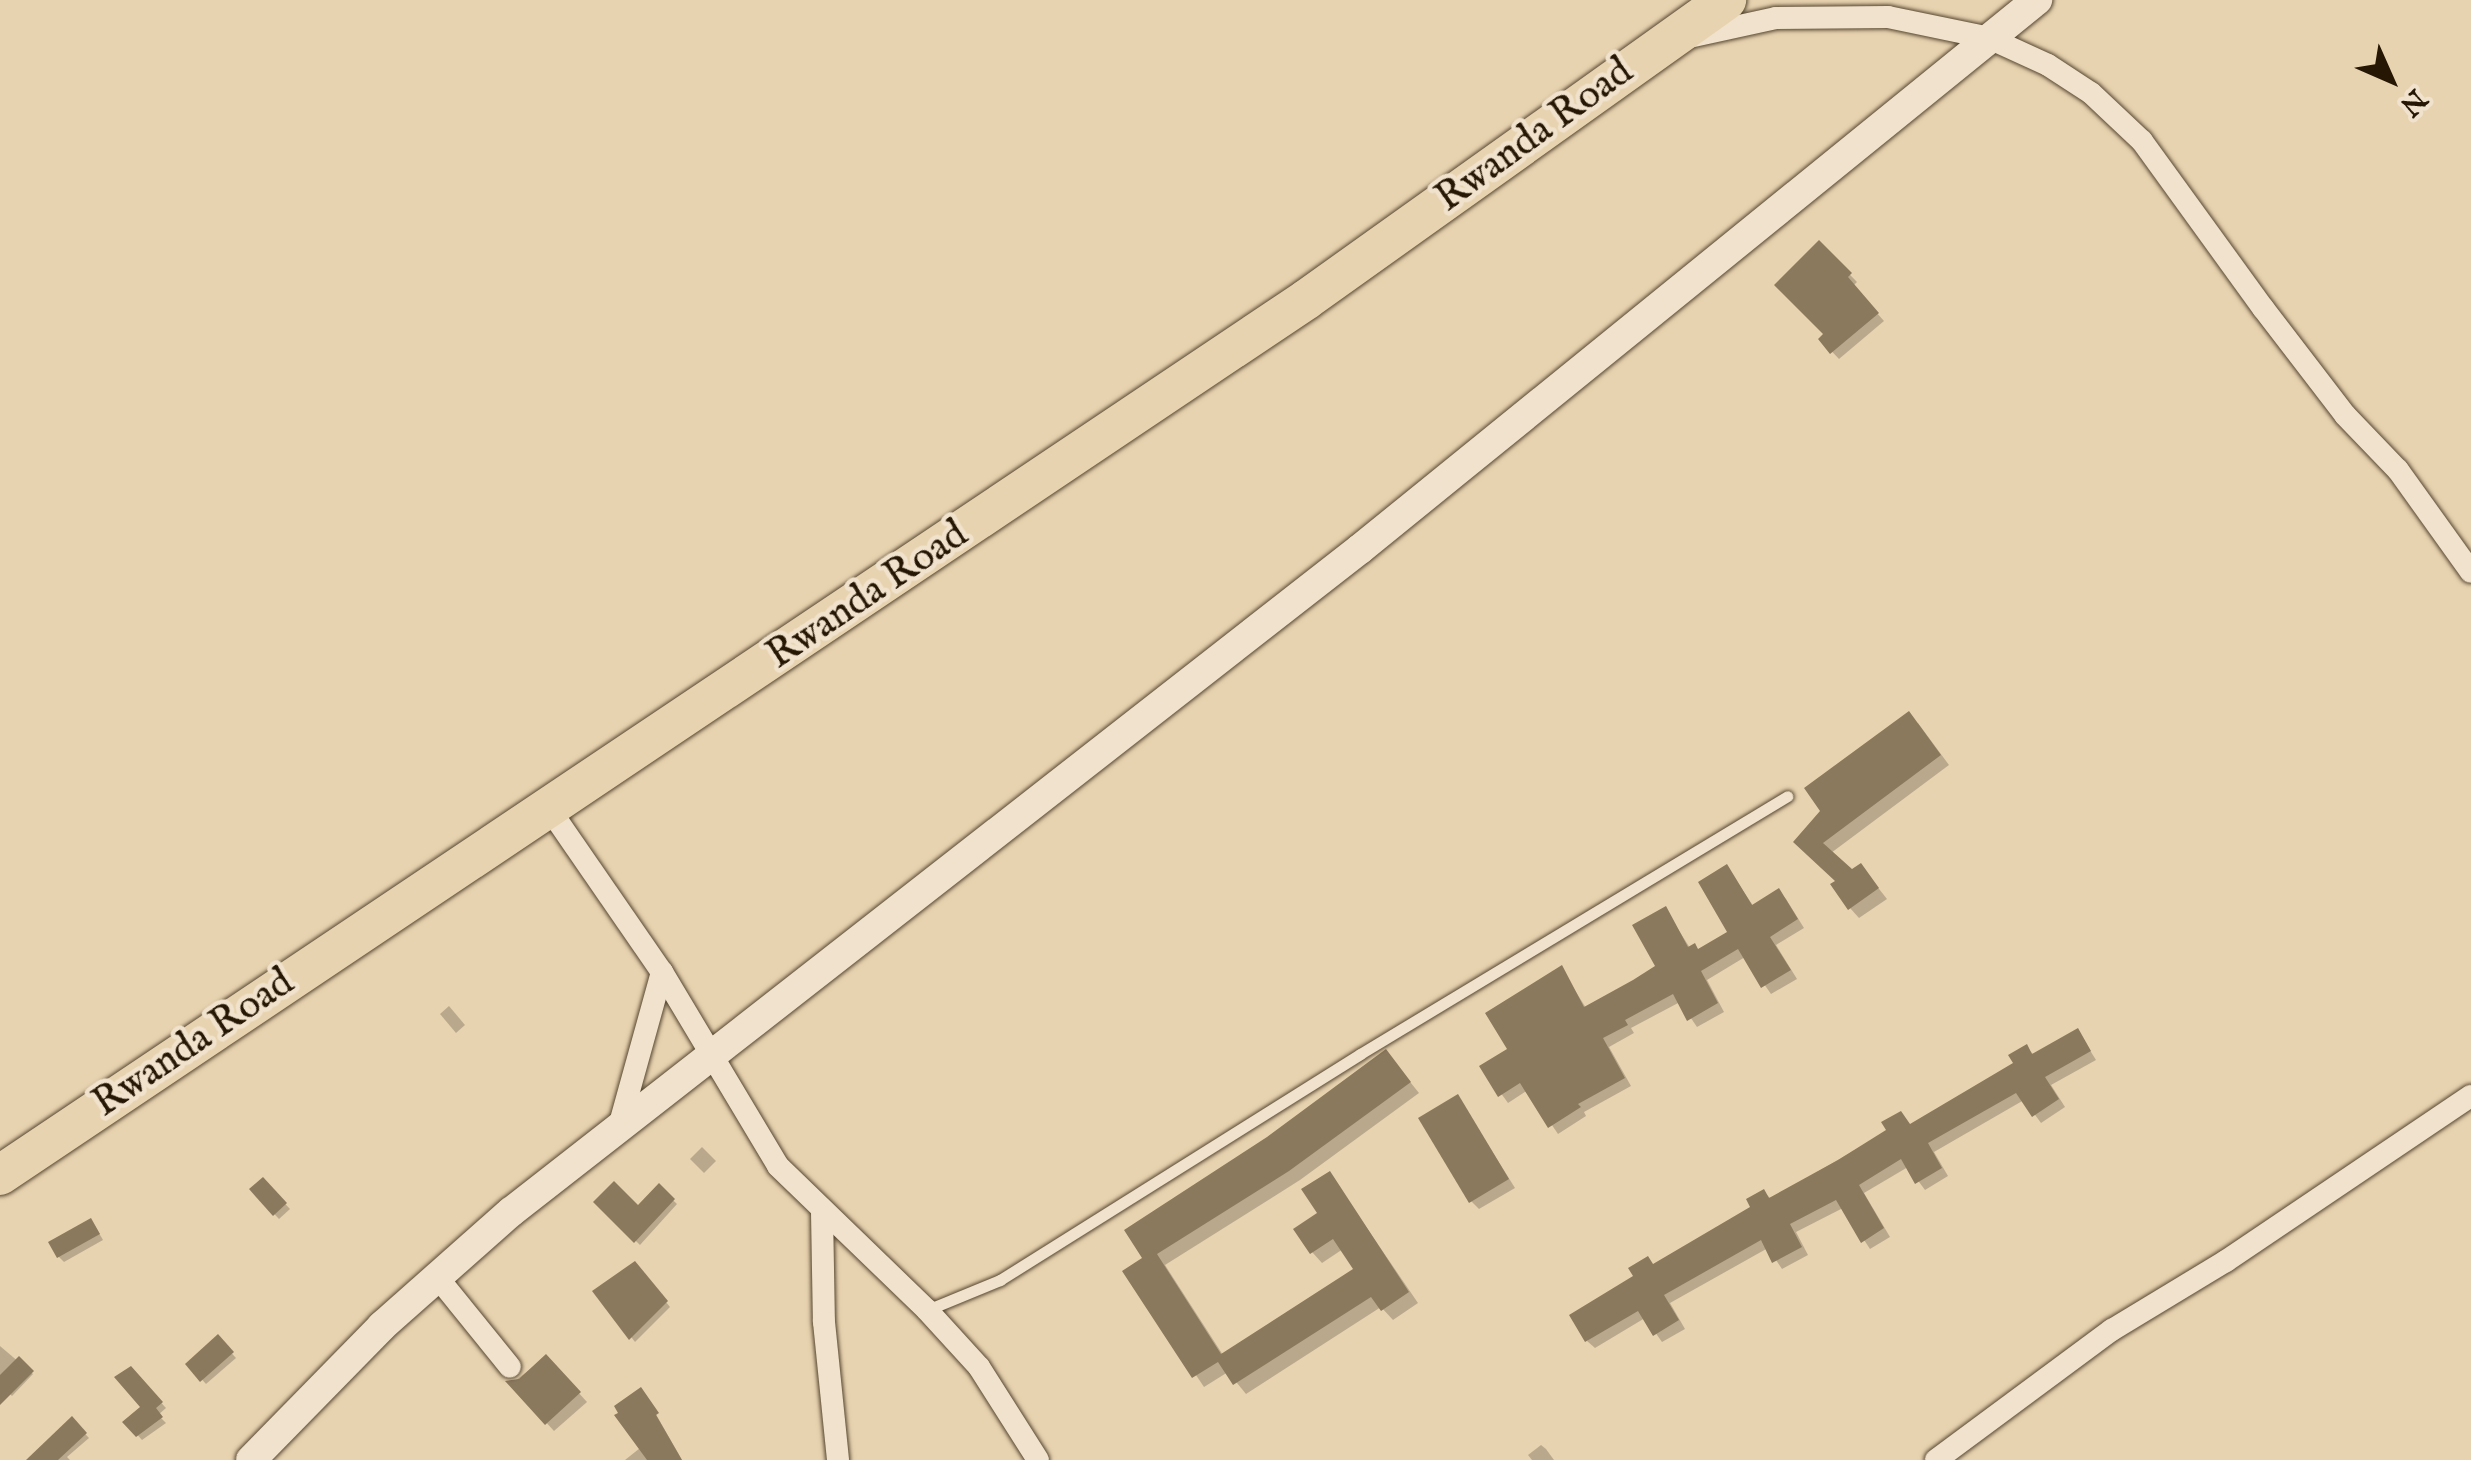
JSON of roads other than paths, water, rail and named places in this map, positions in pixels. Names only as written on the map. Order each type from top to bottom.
[{"type":"highway","name":"Rwanda Road","points":[[0,1175],[1308,299],[1726,0]]},
{"type":"street","points":[[251,1460],[382,1326],[511,1212],[1490,444],[2037,0]]},
{"type":"street","points":[[1666,42],[1776,18],[1839,14],[1888,17],[1989,38],[2048,65],[2091,92],[2142,141],[2344,415],[2398,470],[2471,572]]},
{"type":"street","points":[[548,807],[662,972],[714,1056],[754,1133],[822,1212],[927,1310],[998,1393],[1038,1460]]},
{"type":"street","points":[[620,1126],[662,972]]},
{"type":"street","points":[[1936,1460],[2059,1366],[2471,1096]]},
{"type":"street","points":[[822,1212],[824,1322],[838,1460]]},
{"type":"street","points":[[438,1278],[510,1367]]},
{"type":"lane","points":[[927,1310],[1000,1280],[1360,1054],[1787,796]]}]
